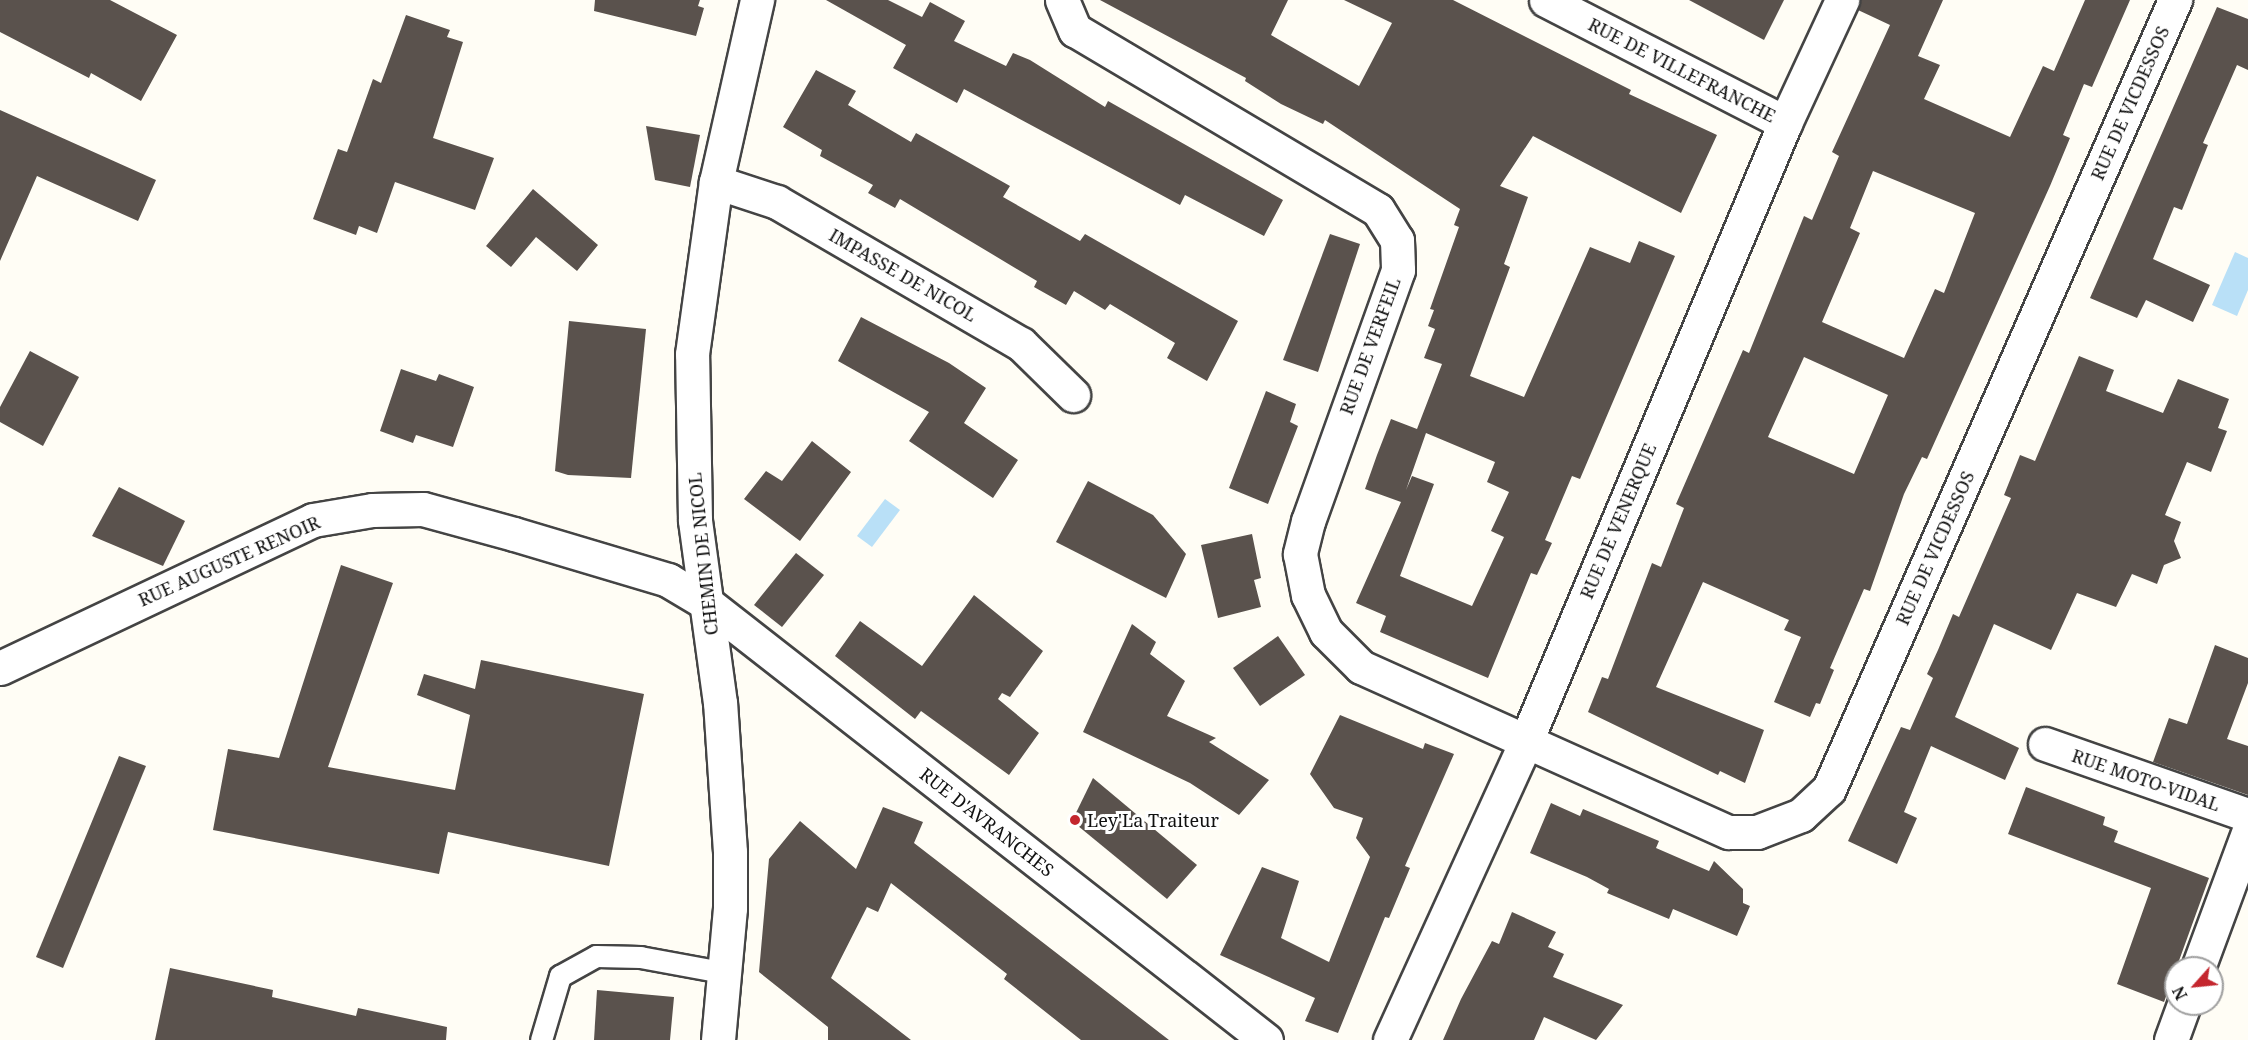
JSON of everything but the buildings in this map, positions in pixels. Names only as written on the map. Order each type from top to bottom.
[{"type":"street","name":"CHEMIN DE NICOL","points":[[718,1040],[722,972],[730,908],[730,852],[723,732],[708,603],[695,520],[692,354],[716,182],[757,0]]},
{"type":"street","name":"RUE DE VERFEIL","points":[[1062,0],[1075,30],[1378,210],[1397,240],[1398,270],[1308,521],[1300,554],[1308,595],[1326,632],[1361,667],[1526,741]]},
{"type":"street","name":"RUE DE VILLEFRANCHE","points":[[1546,0],[1785,123]]},
{"type":"street","name":"RUE DE VENERQUE","points":[[1390,1040],[1526,741],[1785,123],[1842,0]]},
{"type":"street","name":"RUE DE VICDESSOS","points":[[1526,741],[1729,832],[1756,832],[1801,815],[1829,789],[2175,0]]},
{"type":"street","name":"IMPASSE DE NICOL","points":[[716,182],[777,202],[1021,344],[1073,395]]},
{"type":"street","name":"RUE AUGUSTE RENOIR","points":[[0,668],[313,520],[372,510],[423,509],[514,534],[668,580],[708,603]]},
{"type":"street","name":"RUE D'AVRANCHES","points":[[708,603],[1266,1040]]},
{"type":"street","name":"RUE MOTO-VIDAL","points":[[2045,744],[2248,814]]},
{"type":"street","points":[[2202,956],[2248,833]]},
{"type":"street","points":[[2171,1040],[2180,1016]]},
{"type":"lane","points":[[541,1040],[560,976],[596,956],[640,957],[722,972]]},
{"type":"water","points":[[2235,252],[2248,258],[2248,290],[2237,316],[2212,305]]},
{"type":"water","points":[[885,499],[900,510],[872,547],[857,536]]},
{"type":"place","name":"Ley'La Traiteur","points":[[1075,820]]}]
